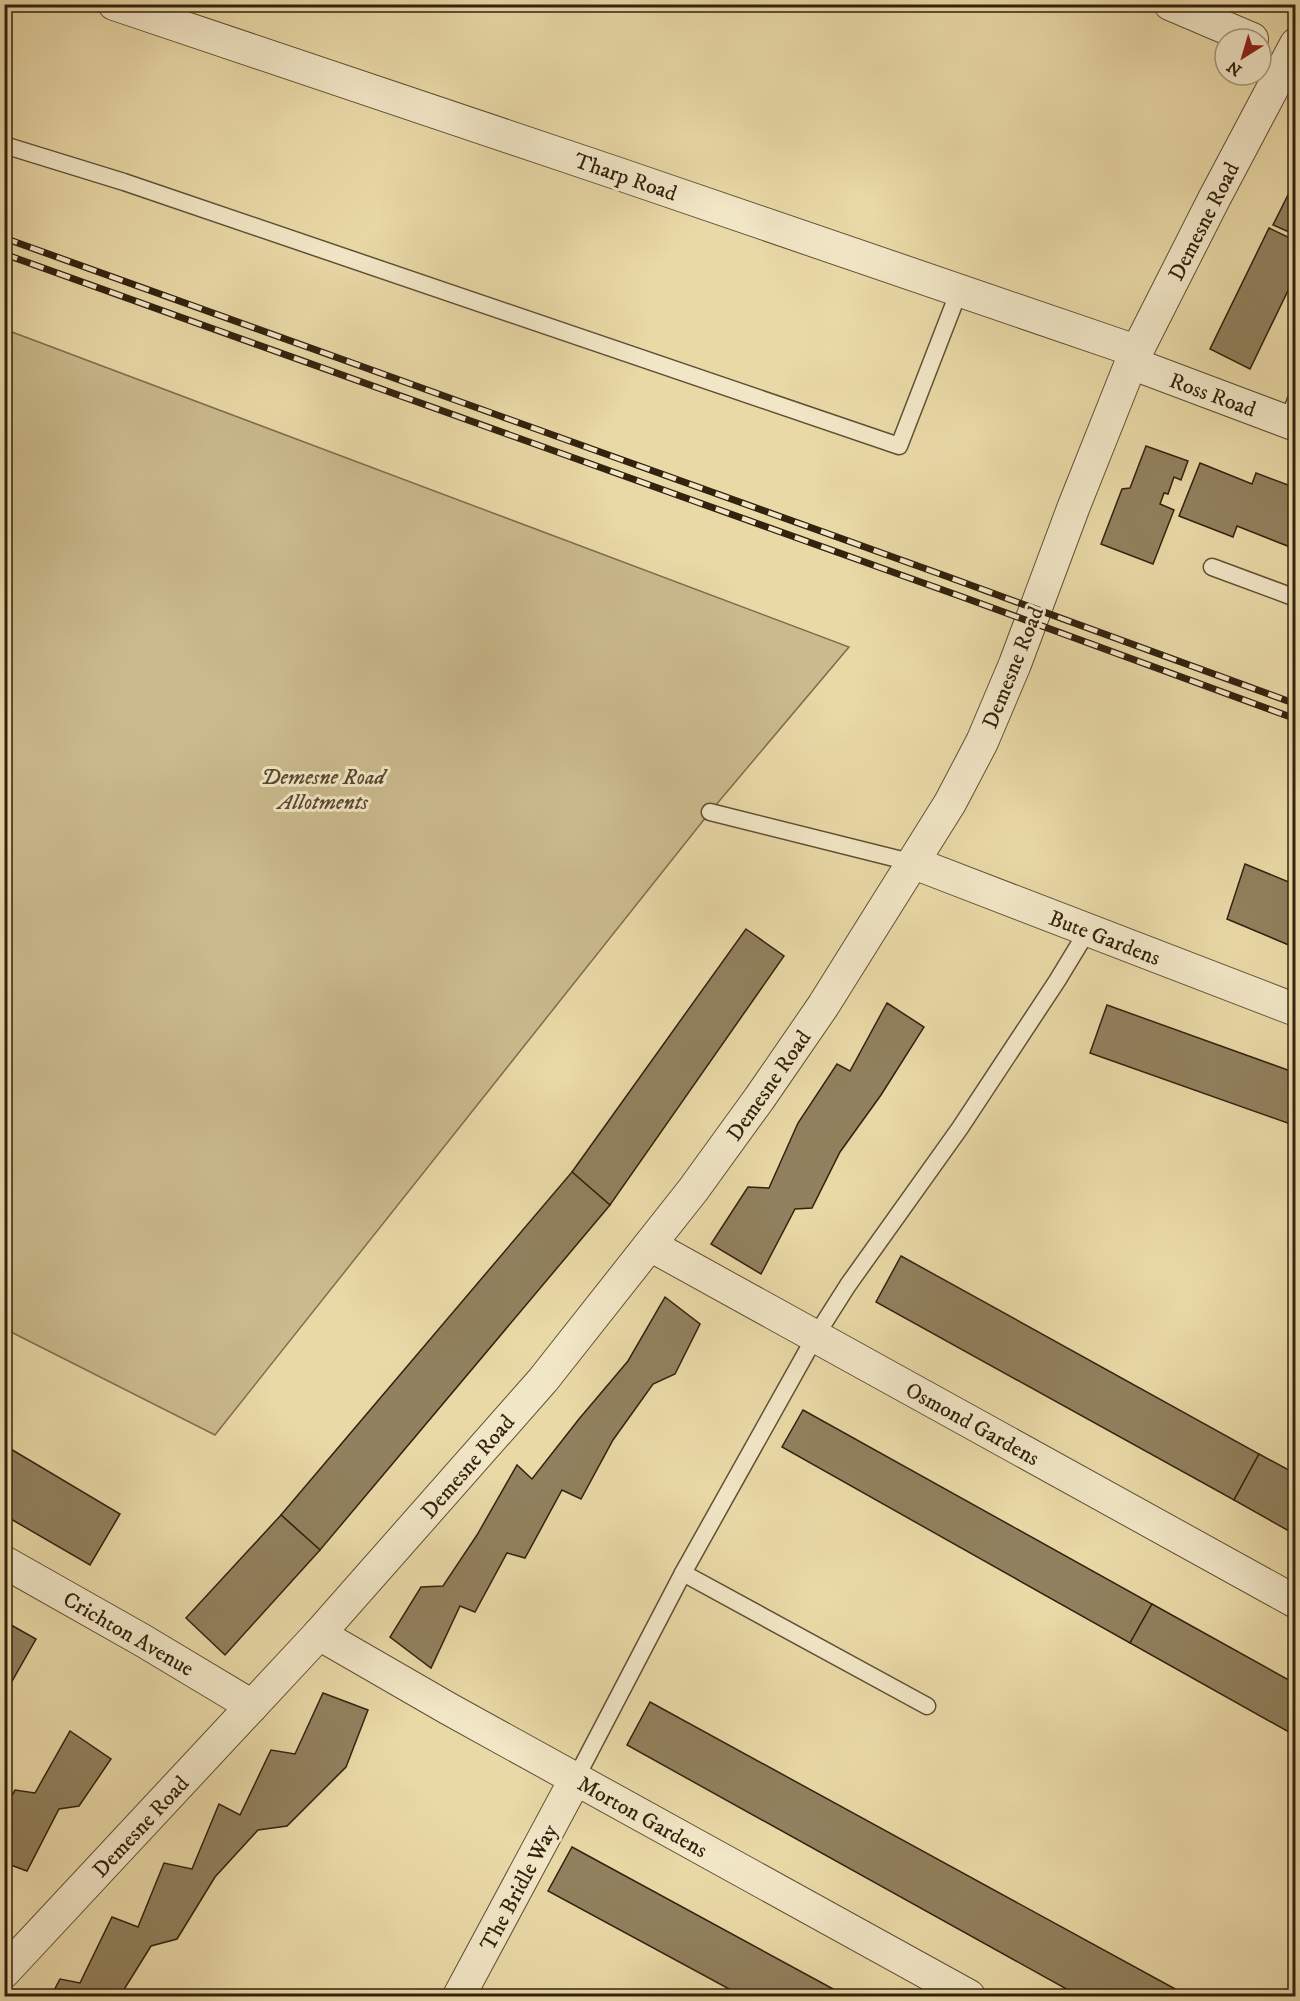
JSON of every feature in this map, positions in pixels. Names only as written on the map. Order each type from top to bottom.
[{"type":"street","name":"Tharp Road","points":[[114,4],[959,291],[1133,357]]},
{"type":"street","points":[[1170,4],[1224,27]]},
{"type":"street","points":[[1273,46],[1292,50]]},
{"type":"street","name":"Demesne Road","points":[[4,1972],[319,1634],[543,1380],[650,1245],[766,1090],[823,1006],[914,863],[950,803],[982,742],[1015,664],[1133,357],[1292,50]]},
{"type":"street","name":"Ross Road","points":[[1133,357],[1293,415]]},
{"type":"street","name":"Bute Gardens","points":[[914,863],[1296,1011]]},
{"type":"street","name":"Osmond Gardens","points":[[650,1245],[1296,1602]]},
{"type":"street","name":"Crichton Avenue","points":[[4,1562],[142,1640],[252,1706]]},
{"type":"street","name":"Morton Gardens","points":[[319,1634],[428,1697],[969,1996]]},
{"type":"street","name":"The Bridle Way","points":[[459,1996],[576,1778]]},
{"type":"lane","points":[[4,145],[135,186],[899,446],[959,291]]},
{"type":"lane","points":[[1212,567],[1293,597],[1296,591]]},
{"type":"lane","points":[[710,812],[914,863]]},
{"type":"lane","points":[[576,1778],[683,1573],[815,1337],[848,1285],[960,1128],[1088,930]]},
{"type":"lane","points":[[683,1573],[927,1706]]},
{"type":"green space","name":"Demesne Road Allotments","points":[[4,329],[849,647],[710,812],[215,1435],[5,1329]]},
{"type":"building","points":[[1296,179],[1296,235],[1273,225]]},
{"type":"building","points":[[1269,228],[1296,241],[1296,274],[1250,369],[1210,349]]},
{"type":"building","points":[[1146,446],[1188,461],[1181,480],[1174,477],[1168,494],[1164,493],[1160,504],[1174,510],[1153,564],[1101,544],[1122,489],[1130,488]]},
{"type":"building","points":[[1200,463],[1252,484],[1256,473],[1296,488],[1296,533],[1290,547],[1237,526],[1233,537],[1179,516]]},
{"type":"building","points":[[1245,864],[1296,885],[1296,948],[1227,919]]},
{"type":"building","points":[[746,929],[784,956],[610,1205],[572,1172]]},
{"type":"building","points":[[887,1003],[924,1027],[881,1095],[840,1152],[812,1208],[795,1209],[761,1274],[711,1244],[748,1187],[769,1188],[798,1123],[837,1064],[850,1071]]},
{"type":"building","points":[[1107,1005],[1296,1073],[1296,1126],[1090,1053]]},
{"type":"building","points":[[572,1172],[610,1205],[320,1550],[281,1515]]},
{"type":"building","points":[[901,1256],[1259,1454],[1234,1500],[876,1302]]},
{"type":"building","points":[[665,1297],[700,1324],[675,1374],[653,1384],[613,1440],[581,1499],[562,1490],[525,1558],[507,1553],[475,1612],[460,1606],[431,1668],[390,1637],[421,1587],[443,1586],[477,1535],[517,1465],[532,1479],[628,1361]]},
{"type":"building","points":[[803,1410],[1152,1604],[1130,1643],[782,1447]]},
{"type":"building","points":[[4,1445],[120,1514],[90,1565],[4,1515]]},
{"type":"building","points":[[1259,1454],[1296,1474],[1296,1535],[1234,1500]]},
{"type":"building","points":[[281,1515],[320,1550],[225,1655],[186,1618]]},
{"type":"building","points":[[1152,1604],[1296,1684],[1296,1736],[1130,1643]]},
{"type":"building","points":[[4,1621],[36,1639],[11,1683],[4,1679]]},
{"type":"building","points":[[323,1693],[368,1710],[346,1767],[287,1826],[258,1830],[215,1877],[177,1939],[151,1946],[120,1996],[51,1996],[60,1979],[80,1983],[112,1917],[138,1927],[164,1863],[192,1869],[219,1804],[240,1815],[271,1750],[295,1754]]},
{"type":"building","points":[[650,1702],[1188,1996],[1079,1996],[627,1745]]},
{"type":"building","points":[[70,1731],[111,1759],[79,1806],[59,1809],[27,1871],[8,1864],[4,1870],[4,1809],[15,1790],[35,1793]]},
{"type":"building","points":[[572,1847],[846,1996],[742,1996],[548,1891]]},
{"type":"railway","points":[[4,238],[1296,704]]},
{"type":"railway","points":[[4,254],[968,599],[1296,719]]}]
